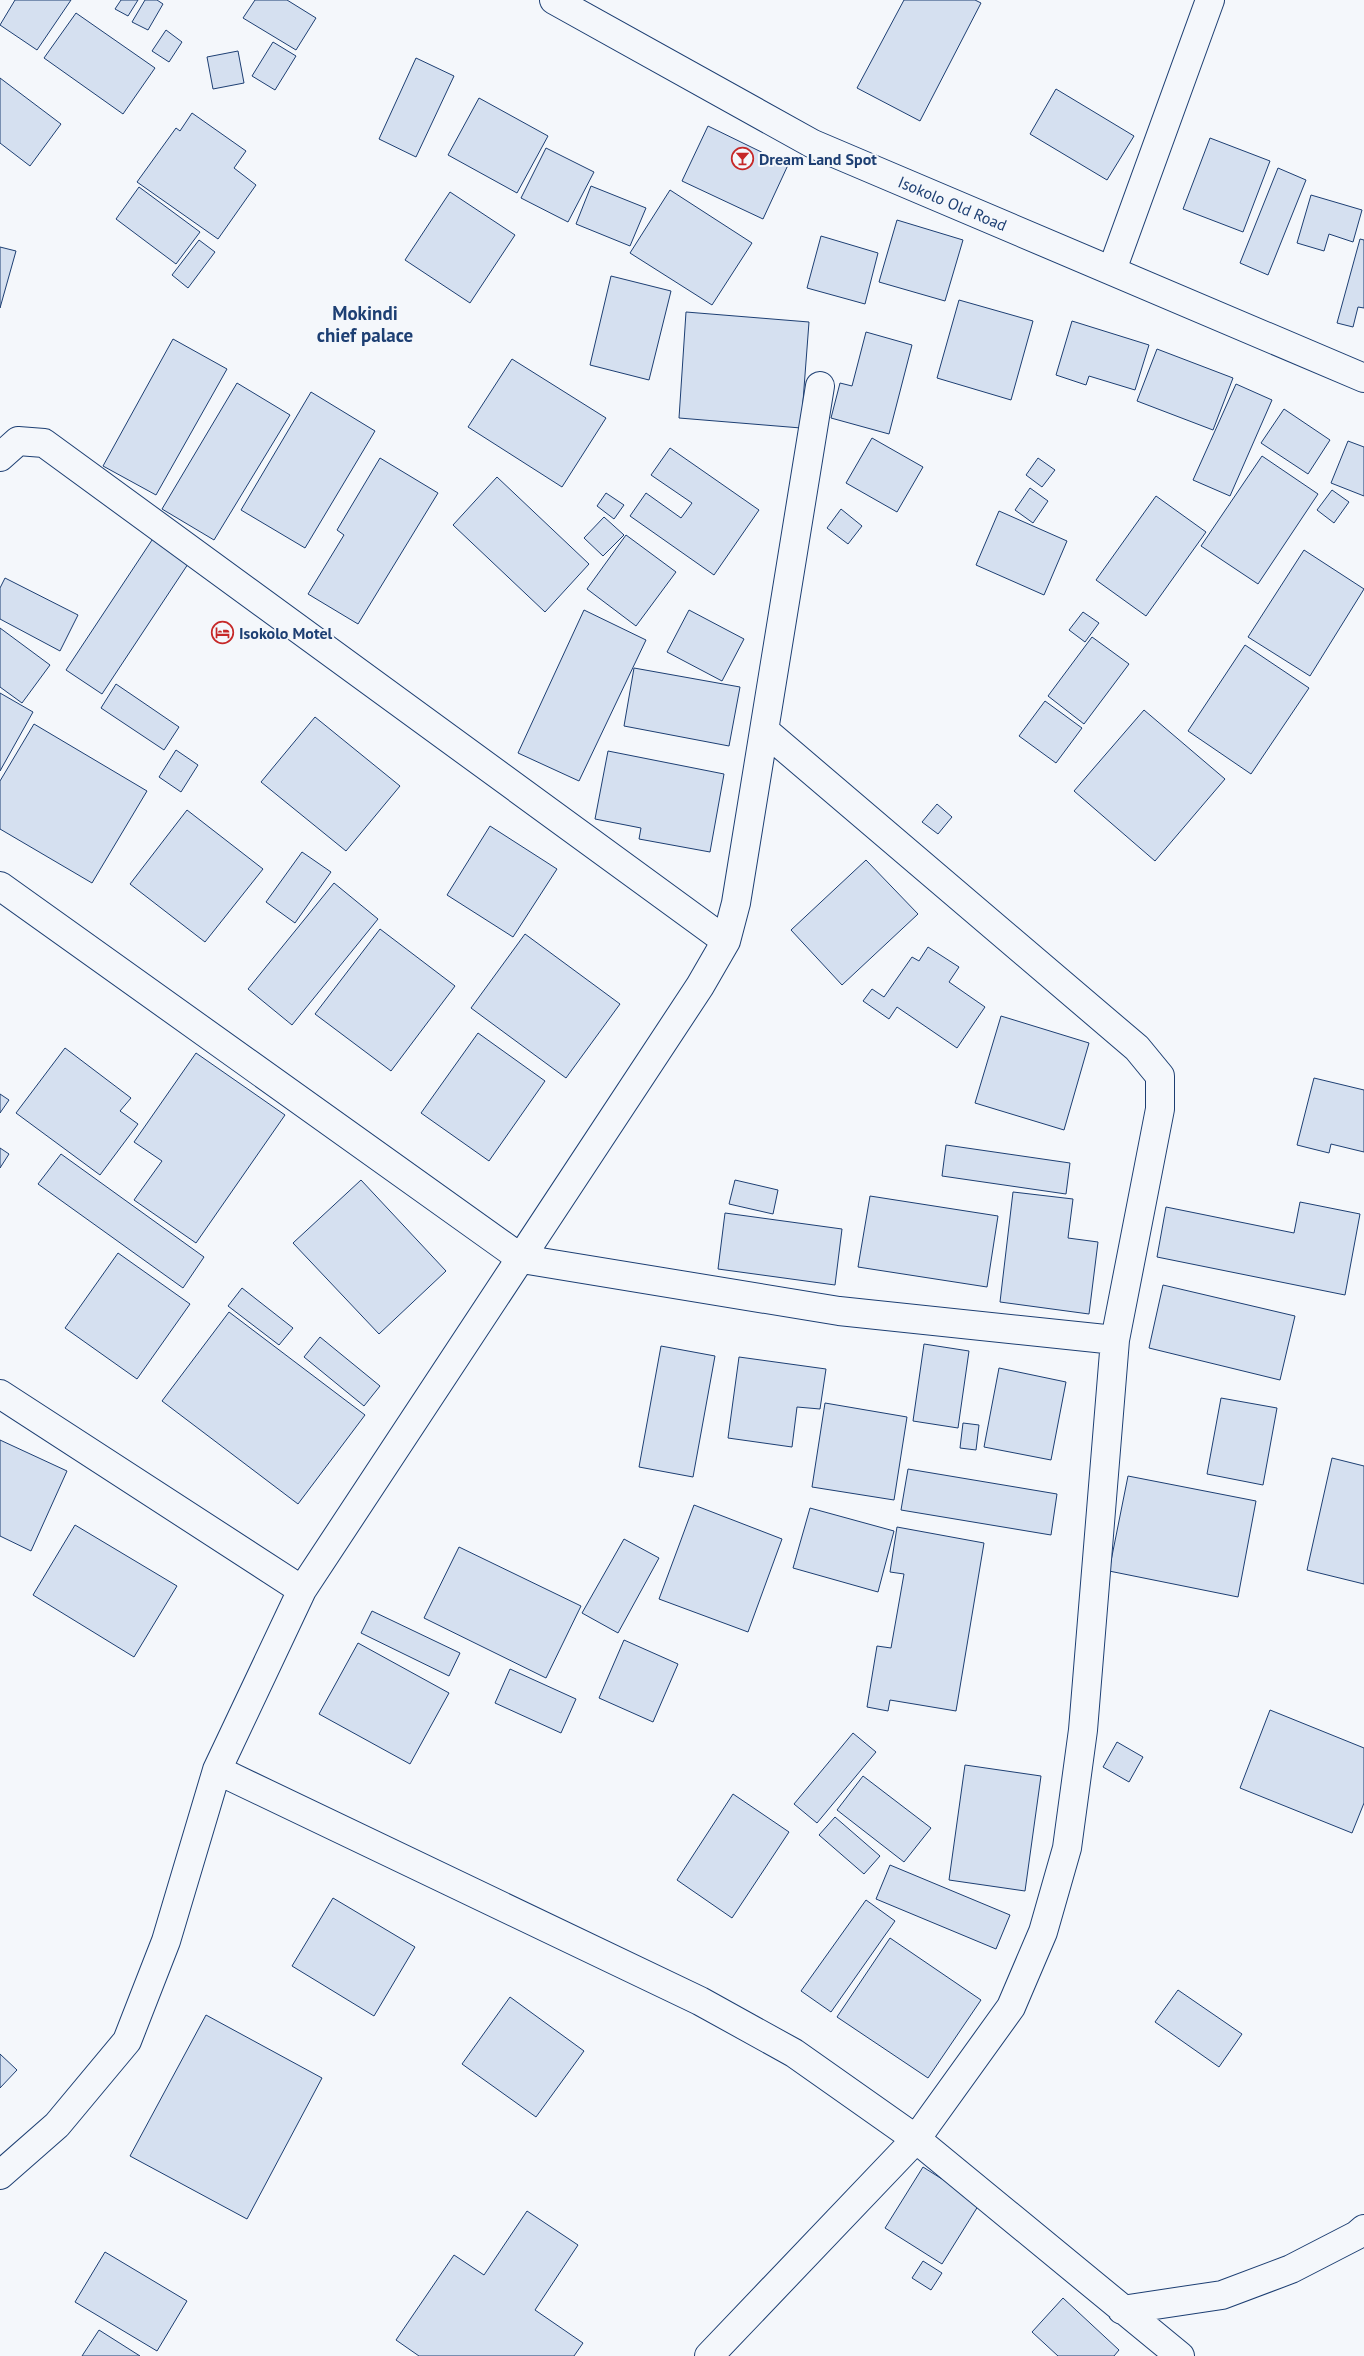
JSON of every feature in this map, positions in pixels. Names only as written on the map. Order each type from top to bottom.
[{"type":"street","name":"Isokolo Old Road","points":[[554,0],[813,144],[926,194],[1112,270],[1364,378]]},
{"type":"street","points":[[1112,270],[1210,0]]},
{"type":"street","points":[[0,2176],[57,2126],[127,2041],[166,1941],[217,1770],[302,1590],[522,1259],[700,986],[726,941],[736,902],[765,731],[820,386]]},
{"type":"street","points":[[0,457],[18,441],[44,443],[726,941]]},
{"type":"street","points":[[709,2356],[916,2139],[1011,2007],[1043,1932],[1067,1848],[1083,1730],[1115,1340],[1160,1109],[1160,1076],[1138,1048],[765,731]]},
{"type":"street","points":[[0,886],[522,1259],[839,1311],[1115,1340]]},
{"type":"street","points":[[0,1394],[302,1590]]},
{"type":"street","points":[[217,1770],[700,2001],[794,2053],[916,2139],[1180,2356]]},
{"type":"street","points":[[1122,2310],[1222,2295],[1291,2269],[1357,2235],[1364,2229]]},
{"type":"building","points":[[15,0],[71,0],[37,50],[0,25]]},
{"type":"building","points":[[121,0],[138,0],[128,16],[115,9]]},
{"type":"building","points":[[145,0],[157,0],[163,4],[148,30],[132,22]]},
{"type":"building","points":[[255,0],[287,0],[316,18],[296,50],[243,18]]},
{"type":"building","points":[[904,0],[975,0],[981,3],[920,121],[857,88]]},
{"type":"building","points":[[76,13],[155,68],[123,114],[44,58]]},
{"type":"building","points":[[166,30],[182,42],[169,62],[152,51]]},
{"type":"building","points":[[273,42],[296,56],[275,90],[252,76]]},
{"type":"building","points":[[238,51],[244,83],[213,89],[207,57]]},
{"type":"building","points":[[416,58],[454,76],[416,157],[379,139]]},
{"type":"building","points":[[0,78],[61,124],[30,166],[0,143]]},
{"type":"building","points":[[1056,89],[1134,136],[1107,180],[1030,134]]},
{"type":"building","points":[[479,98],[548,136],[517,193],[448,155]]},
{"type":"building","points":[[192,113],[246,151],[234,168],[256,185],[218,239],[137,182],[176,128],[180,131]]},
{"type":"building","points":[[708,126],[788,165],[763,219],[682,181]]},
{"type":"building","points":[[1210,138],[1270,161],[1243,232],[1183,209]]},
{"type":"building","points":[[546,148],[594,172],[568,222],[521,198]]},
{"type":"building","points":[[1278,168],[1306,180],[1268,275],[1240,263]]},
{"type":"building","points":[[591,186],[646,208],[630,246],[576,224]]},
{"type":"building","points":[[139,187],[200,232],[176,264],[116,219]]},
{"type":"building","points":[[670,190],[752,243],[712,305],[630,253]]},
{"type":"building","points":[[450,192],[515,235],[470,303],[405,260]]},
{"type":"building","points":[[1311,195],[1362,210],[1353,242],[1329,234],[1324,251],[1297,243]]},
{"type":"building","points":[[897,220],[963,240],[945,301],[879,282]]},
{"type":"building","points":[[821,236],[878,253],[865,304],[807,288]]},
{"type":"building","points":[[1360,239],[1364,240],[1364,308],[1358,307],[1353,327],[1337,323]]},
{"type":"building","points":[[199,240],[215,252],[188,288],[172,275]]},
{"type":"building","points":[[0,247],[16,251],[0,308]]},
{"type":"building","points":[[611,276],[671,291],[649,380],[590,365]]},
{"type":"building","points":[[959,300],[1033,321],[1011,400],[937,378]]},
{"type":"building","points":[[686,312],[809,322],[801,428],[679,418]]},
{"type":"building","points":[[1072,321],[1149,345],[1135,390],[1089,376],[1086,385],[1056,375]]},
{"type":"building","points":[[866,332],[912,345],[889,434],[831,418],[840,383],[852,386]]},
{"type":"building","points":[[173,339],[227,369],[156,495],[103,466]]},
{"type":"building","points":[[1157,349],[1233,378],[1213,430],[1137,401]]},
{"type":"building","points":[[512,359],[606,418],[562,487],[468,427]]},
{"type":"building","points":[[237,383],[290,415],[214,540],[162,509]]},
{"type":"building","points":[[1236,384],[1272,400],[1230,496],[1193,480]]},
{"type":"building","points":[[311,392],[375,431],[305,548],[241,510]]},
{"type":"building","points":[[1284,409],[1330,440],[1308,474],[1261,443]]},
{"type":"building","points":[[872,438],[923,467],[897,512],[846,483]]},
{"type":"building","points":[[1348,441],[1364,447],[1364,496],[1331,483]]},
{"type":"building","points":[[670,448],[759,510],[714,575],[630,516],[646,493],[681,518],[692,503],[651,475]]},
{"type":"building","points":[[1262,456],[1318,494],[1258,584],[1201,546]]},
{"type":"building","points":[[380,458],[438,493],[358,624],[308,594],[344,535],[337,530]]},
{"type":"building","points":[[1038,458],[1055,470],[1042,487],[1026,475]]},
{"type":"building","points":[[497,477],[589,564],[545,612],[453,525]]},
{"type":"building","points":[[1030,488],[1048,501],[1033,523],[1015,510]]},
{"type":"building","points":[[1332,490],[1349,502],[1334,523],[1317,510]]},
{"type":"building","points":[[606,493],[624,505],[614,519],[597,506]]},
{"type":"building","points":[[1156,496],[1206,532],[1146,616],[1096,580]]},
{"type":"building","points":[[841,509],[862,526],[848,544],[827,528]]},
{"type":"building","points":[[999,511],[1067,541],[1044,595],[976,565]]},
{"type":"building","points":[[604,517],[624,535],[603,556],[584,538]]},
{"type":"building","points":[[626,535],[676,572],[636,626],[587,589]]},
{"type":"building","points":[[154,537],[190,561],[102,694],[66,670]]},
{"type":"building","points":[[1304,550],[1364,589],[1310,676],[1248,637]]},
{"type":"building","points":[[5,578],[78,615],[60,651],[0,619],[0,588]]},
{"type":"building","points":[[584,610],[646,640],[579,781],[518,753]]},
{"type":"building","points":[[689,610],[744,639],[722,681],[667,652]]},
{"type":"building","points":[[1083,612],[1099,623],[1085,642],[1069,630]]},
{"type":"building","points":[[0,628],[50,665],[22,703],[0,687]]},
{"type":"building","points":[[1092,637],[1129,664],[1084,724],[1048,696]]},
{"type":"building","points":[[1245,645],[1309,688],[1251,774],[1188,731]]},
{"type":"building","points":[[634,668],[740,687],[729,746],[624,726]]},
{"type":"building","points":[[116,684],[179,727],[164,750],[101,708]]},
{"type":"building","points":[[0,693],[33,712],[0,771]]},
{"type":"building","points":[[1045,701],[1082,728],[1056,763],[1019,736]]},
{"type":"building","points":[[1144,710],[1225,779],[1155,861],[1074,791]]},
{"type":"building","points":[[315,717],[400,786],[346,851],[261,782]]},
{"type":"building","points":[[34,724],[147,791],[92,883],[0,829],[0,781]]},
{"type":"building","points":[[176,750],[198,765],[181,792],[159,777]]},
{"type":"building","points":[[608,751],[724,774],[710,852],[639,839],[641,828],[595,819]]},
{"type":"building","points":[[937,804],[952,817],[938,834],[922,822]]},
{"type":"building","points":[[187,810],[263,869],[205,942],[130,884]]},
{"type":"building","points":[[490,826],[557,869],[513,937],[447,895]]},
{"type":"building","points":[[302,852],[331,872],[295,923],[266,902]]},
{"type":"building","points":[[866,860],[918,914],[842,985],[791,930]]},
{"type":"building","points":[[334,883],[378,919],[292,1025],[248,989]]},
{"type":"building","points":[[380,929],[455,986],[391,1071],[315,1014]]},
{"type":"building","points":[[525,934],[620,1004],[566,1078],[471,1008]]},
{"type":"building","points":[[928,947],[959,967],[949,982],[985,1007],[957,1048],[897,1007],[889,1019],[863,1001],[872,989],[884,997],[912,957],[919,961]]},
{"type":"building","points":[[1001,1016],[1089,1043],[1064,1130],[975,1103]]},
{"type":"building","points":[[478,1033],[545,1081],[489,1161],[421,1113]]},
{"type":"building","points":[[65,1048],[131,1098],[120,1111],[138,1124],[100,1175],[16,1113]]},
{"type":"building","points":[[196,1053],[285,1115],[196,1243],[134,1200],[162,1161],[134,1142]]},
{"type":"building","points":[[1314,1078],[1364,1090],[1364,1152],[1331,1144],[1329,1153],[1297,1145]]},
{"type":"building","points":[[0,1094],[9,1100],[0,1113]]},
{"type":"building","points":[[946,1145],[1070,1163],[1066,1194],[942,1176]]},
{"type":"building","points":[[0,1148],[9,1154],[0,1168]]},
{"type":"building","points":[[61,1154],[204,1257],[183,1288],[38,1184]]},
{"type":"building","points":[[361,1180],[446,1271],[379,1334],[293,1243]]},
{"type":"building","points":[[735,1180],[778,1190],[773,1214],[729,1204]]},
{"type":"building","points":[[1013,1192],[1073,1199],[1068,1238],[1098,1242],[1089,1314],[1000,1302]]},
{"type":"building","points":[[870,1196],[998,1216],[987,1287],[858,1267]]},
{"type":"building","points":[[1300,1202],[1360,1214],[1345,1295],[1157,1257],[1166,1207],[1294,1233]]},
{"type":"building","points":[[725,1213],[842,1229],[835,1285],[718,1269]]},
{"type":"building","points":[[118,1253],[190,1304],[137,1379],[65,1328]]},
{"type":"building","points":[[1163,1285],[1295,1316],[1280,1380],[1149,1348]]},
{"type":"building","points":[[242,1288],[293,1328],[279,1345],[228,1306]]},
{"type":"building","points":[[229,1312],[365,1415],[298,1504],[162,1401]]},
{"type":"building","points":[[320,1337],[380,1386],[364,1406],[304,1357]]},
{"type":"building","points":[[924,1344],[969,1351],[958,1428],[913,1421]]},
{"type":"building","points":[[661,1346],[715,1356],[693,1477],[639,1467]]},
{"type":"building","points":[[739,1357],[826,1369],[820,1409],[797,1407],[792,1447],[728,1438]]},
{"type":"building","points":[[999,1368],[1066,1382],[1051,1460],[984,1447]]},
{"type":"building","points":[[1221,1398],[1277,1408],[1263,1485],[1207,1474]]},
{"type":"building","points":[[825,1403],[907,1417],[894,1500],[812,1487]]},
{"type":"building","points":[[963,1423],[979,1425],[976,1450],[960,1448]]},
{"type":"building","points":[[0,1440],[67,1471],[31,1551],[0,1536]]},
{"type":"building","points":[[1332,1458],[1364,1466],[1364,1584],[1307,1570]]},
{"type":"building","points":[[908,1469],[1057,1494],[1051,1535],[901,1510]]},
{"type":"building","points":[[1128,1476],[1256,1501],[1238,1597],[1109,1571]]},
{"type":"building","points":[[694,1505],[782,1539],[748,1632],[659,1599]]},
{"type":"building","points":[[810,1508],[894,1531],[878,1592],[793,1568]]},
{"type":"building","points":[[75,1525],[177,1586],[134,1657],[33,1595]]},
{"type":"building","points":[[897,1527],[984,1543],[956,1711],[890,1700],[888,1711],[867,1707],[877,1646],[891,1648],[904,1574],[890,1572]]},
{"type":"building","points":[[624,1539],[659,1558],[618,1633],[582,1613]]},
{"type":"building","points":[[459,1547],[581,1606],[546,1678],[424,1618]]},
{"type":"building","points":[[372,1611],[460,1653],[449,1676],[361,1633]]},
{"type":"building","points":[[624,1640],[678,1664],[653,1722],[599,1698]]},
{"type":"building","points":[[358,1643],[449,1693],[410,1764],[319,1714]]},
{"type":"building","points":[[510,1669],[576,1699],[561,1733],[495,1703]]},
{"type":"building","points":[[1270,1710],[1364,1748],[1364,1803],[1352,1833],[1240,1788]]},
{"type":"building","points":[[853,1733],[876,1752],[817,1823],[794,1804]]},
{"type":"building","points":[[1117,1742],[1143,1757],[1129,1782],[1103,1767]]},
{"type":"building","points":[[965,1765],[1041,1776],[1025,1891],[949,1880]]},
{"type":"building","points":[[863,1776],[931,1828],[904,1862],[837,1810]]},
{"type":"building","points":[[733,1794],[789,1832],[732,1918],[677,1880]]},
{"type":"building","points":[[835,1817],[880,1856],[864,1874],[819,1835]]},
{"type":"building","points":[[890,1865],[1010,1915],[996,1949],[876,1899]]},
{"type":"building","points":[[333,1898],[415,1947],[374,2016],[292,1966]]},
{"type":"building","points":[[866,1900],[895,1921],[831,2012],[801,1991]]},
{"type":"building","points":[[890,1938],[981,2000],[928,2078],[837,2017]]},
{"type":"building","points":[[1178,1990],[1242,2034],[1219,2067],[1155,2022]]},
{"type":"building","points":[[510,1997],[584,2051],[536,2117],[462,2064]]},
{"type":"building","points":[[206,2015],[322,2078],[247,2219],[130,2156]]},
{"type":"building","points":[[0,2054],[17,2070],[0,2088]]},
{"type":"building","points":[[923,2167],[980,2203],[942,2264],[885,2228]]},
{"type":"building","points":[[527,2211],[578,2245],[535,2310],[583,2343],[574,2356],[419,2356],[396,2340],[454,2255],[484,2275]]},
{"type":"building","points":[[105,2252],[187,2301],[157,2351],[75,2302]]},
{"type":"building","points":[[923,2261],[942,2273],[931,2290],[912,2278]]},
{"type":"building","points":[[1063,2298],[1119,2350],[1114,2356],[1058,2356],[1032,2332]]},
{"type":"building","points":[[99,2330],[140,2356],[82,2356]]},
{"type":"place","name":"Dream Land Spot","points":[[743,159]]},
{"type":"place","name":"Isokolo Motel","points":[[223,633]]},
{"type":"district","name":"Mokindi chief palace","points":[[365,324]]}]
